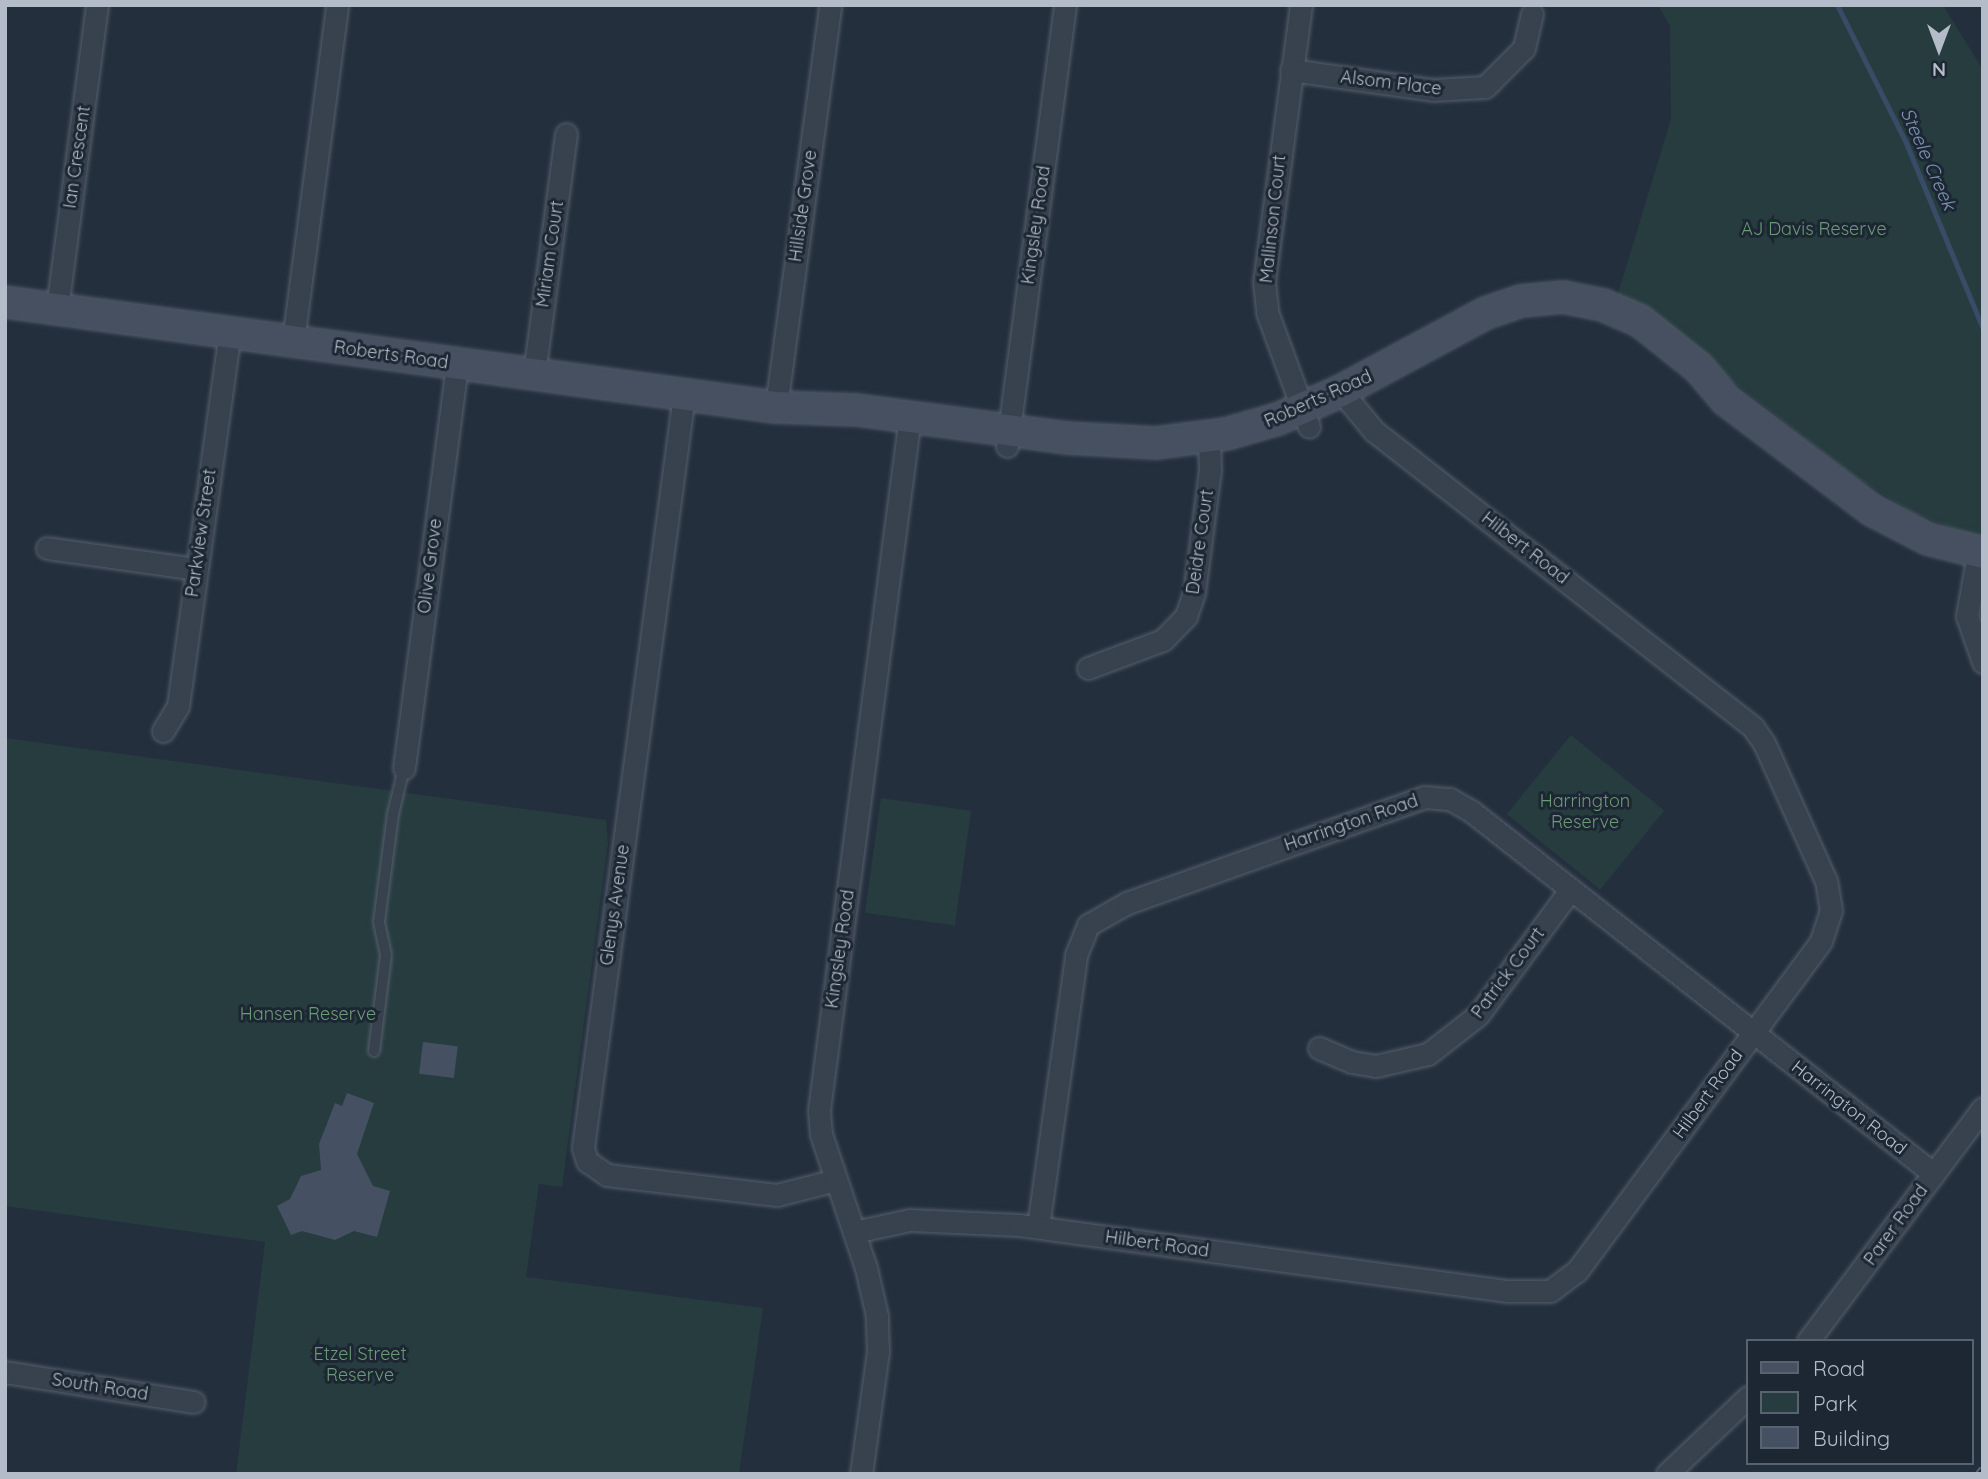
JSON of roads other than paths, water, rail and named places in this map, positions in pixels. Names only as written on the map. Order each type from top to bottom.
[{"type":"street","name":"Ian Crescent","points":[[57,309],[97,5]]},
{"type":"street","points":[[293,341],[337,5]]},
{"type":"street","name":"Hillside Grove","points":[[776,407],[830,5]]},
{"type":"street","name":"Kingsley Road","points":[[1008,438],[1065,5]]},
{"type":"street","name":"Mallinson Court","points":[[1301,5],[1264,281],[1267,312],[1306,418]]},
{"type":"street","name":"Alsom Place","points":[[1291,70],[1433,90],[1485,86],[1524,47],[1532,14]]},
{"type":"street","name":"Miriam Court","points":[[534,374],[566,134]]},
{"type":"street","name":"Roberts Road","points":[[5,302],[1008,438],[1210,446],[1306,418],[1346,399],[1486,313],[1547,297],[1604,305],[1640,321],[1699,368],[1726,400],[1850,496],[1981,567]]},
{"type":"street","name":"Parkview Street","points":[[163,731],[178,706],[229,332]]},
{"type":"street","name":"Olive Grove","points":[[404,768],[457,364]]},
{"type":"street","name":"Glenys Avenue","points":[[684,395],[583,1148],[595,1169],[621,1177],[777,1195],[836,1180]]},
{"type":"street","name":"Hilbert Road","points":[[854,1232],[911,1220],[1038,1227],[1541,1294],[1577,1271],[1821,941],[1832,902],[1764,743],[1746,721],[1374,430],[1346,399]]},
{"type":"street","name":"Kingsley Road","points":[[868,1473],[878,1334],[872,1287],[836,1180],[818,1110],[909,425]]},
{"type":"street","name":"Deidre Court","points":[[1088,668],[1163,640],[1186,617],[1194,593],[1210,446]]},
{"type":"street","points":[[47,548],[196,569]]},
{"type":"street","points":[[1979,654],[1966,617],[1981,567]]},
{"type":"street","name":"Harrington Road","points":[[1038,1227],[1076,955],[1085,930],[1104,913],[1425,797],[1461,804],[1934,1174]]},
{"type":"street","name":"Patrick Court","points":[[1319,1048],[1352,1062],[1376,1066],[1428,1055],[1478,1015],[1570,890]]},
{"type":"street","name":"Parer Road","points":[[1810,1339],[1983,1108]]},
{"type":"street","name":"South Road","points":[[5,1372],[194,1402]]},
{"type":"street","points":[[1667,1474],[1746,1399]]},
{"type":"lane","points":[[374,1051],[386,955],[379,922],[393,814],[404,768]]},
{"type":"waterway","name":"Steele Creek","points":[[1837,5],[1906,143],[1983,329]]},
{"type":"railway","points":[[1979,1474],[1983,1469]]},
{"type":"park label","name":"AJ Davis Reserve","points":[[1814,229]]},
{"type":"park label","name":"Harrington Reserve","points":[[1585,812]]},
{"type":"park label","name":"Hansen Reserve","points":[[308,1014]]},
{"type":"park label","name":"Etzel Street Reserve","points":[[360,1365]]}]
